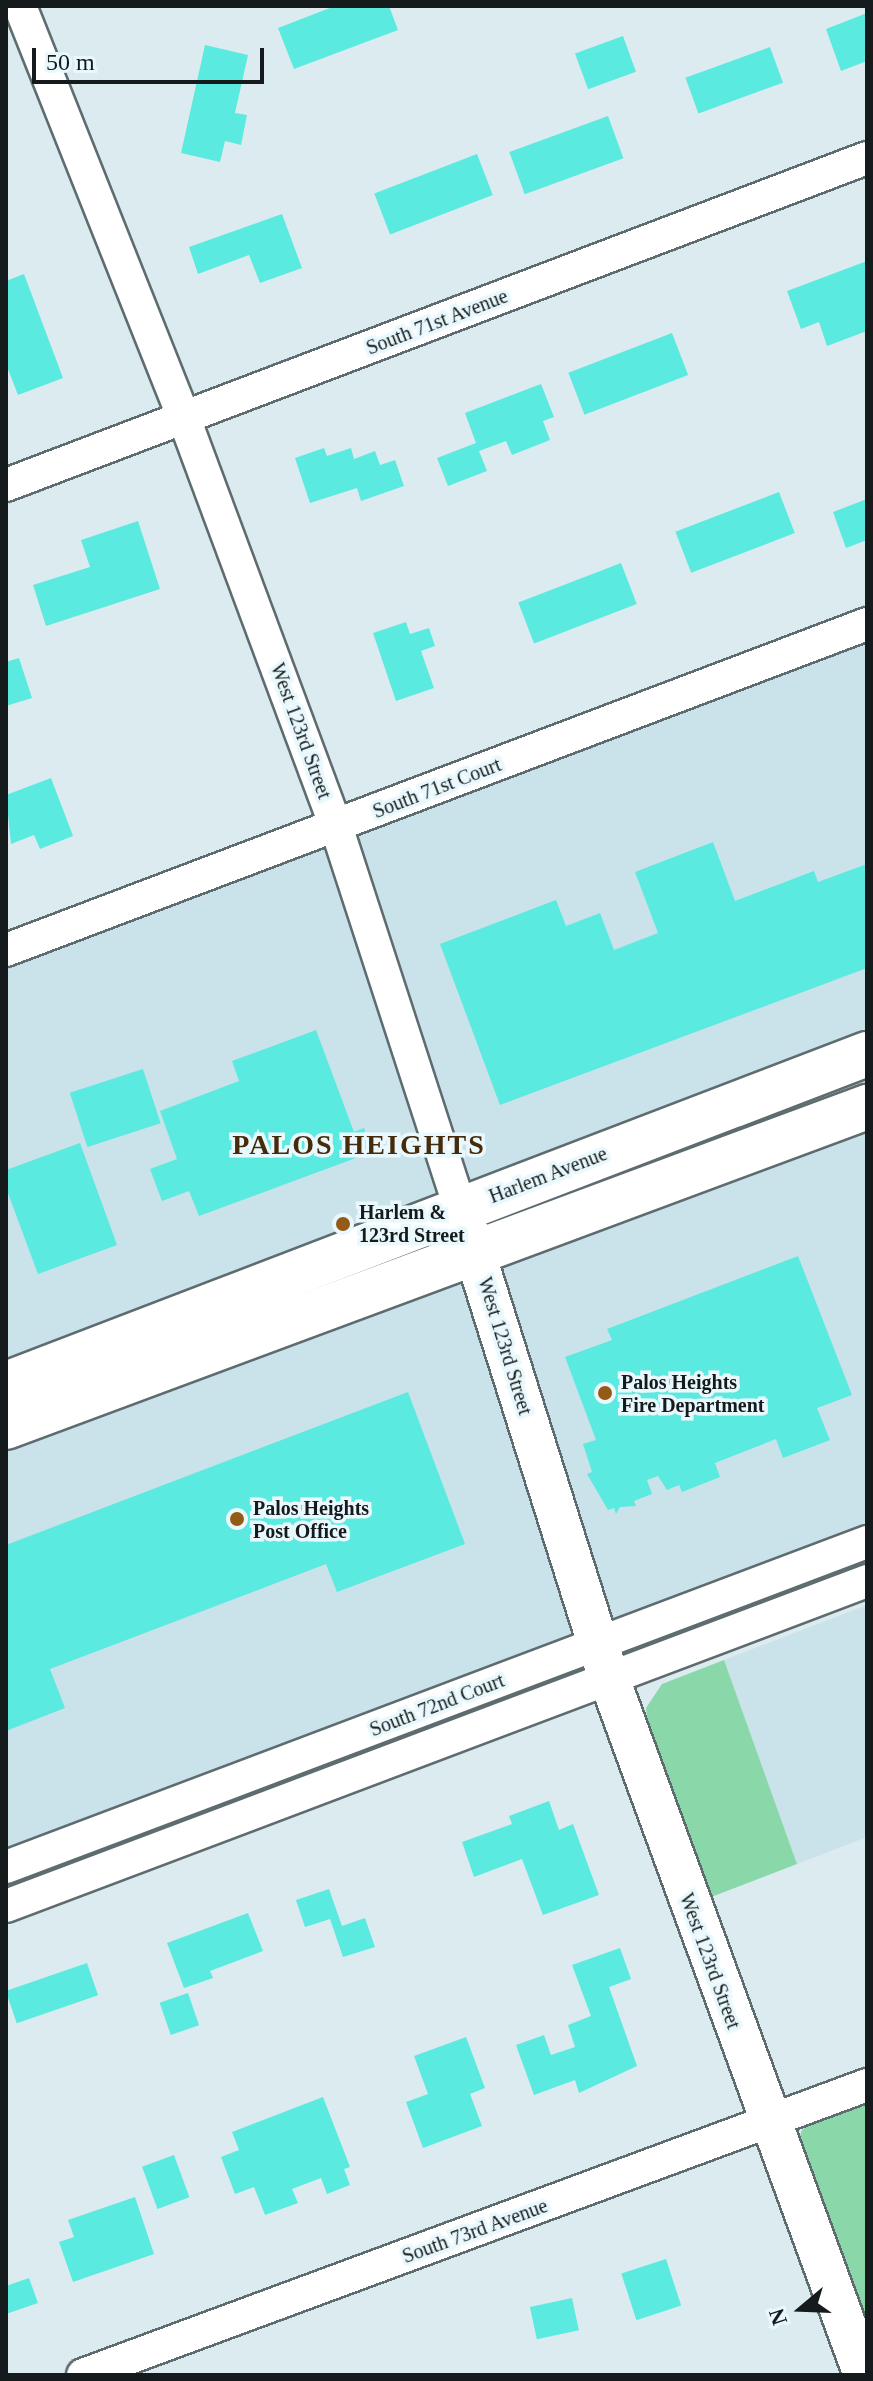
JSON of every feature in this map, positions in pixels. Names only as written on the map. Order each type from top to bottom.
[{"type":"main road","name":"Harlem Avenue","points":[[6,1384],[867,1054]]},
{"type":"main road","points":[[6,1427],[475,1250],[867,1107]]},
{"type":"street","name":"West 123rd Street","points":[[24,12],[184,418],[336,826],[475,1250],[604,1663],[768,2123],[864,2375]]},
{"type":"street","name":"South 71st Avenue","points":[[6,485],[867,158]]},
{"type":"street","name":"South 71st Court","points":[[6,950],[867,624]]},
{"type":"street","name":"South 72nd Court","points":[[6,1906],[604,1663],[867,1542]]},
{"type":"street","name":"South 72nd Court","points":[[6,1867],[604,1663],[867,1581]]},
{"type":"street","name":"South 73rd Avenue","points":[[83,2375],[867,2085]]},
{"type":"shaded area","points":[[867,635],[867,1529],[6,1854],[6,963]]},
{"type":"shaded area","points":[[867,1605],[867,1837],[797,1864],[724,1660]]},
{"type":"green space","points":[[724,1660],[797,1864],[706,1899],[651,1752],[646,1708],[662,1684]]},
{"type":"green space","points":[[867,2097],[867,2340],[797,2144],[802,2130],[817,2119]]},
{"type":"building","points":[[335,6],[389,6],[398,30],[294,69],[278,28]]},
{"type":"building","points":[[867,13],[867,61],[841,71],[826,29]]},
{"type":"building","points":[[623,36],[636,72],[588,89],[575,53]]},
{"type":"building","points":[[205,45],[248,55],[235,113],[247,115],[241,145],[225,141],[220,162],[181,153]]},
{"type":"building","points":[[770,47],[783,83],[698,113],[685,78]]},
{"type":"building","points":[[608,116],[623,158],[525,194],[509,152]]},
{"type":"building","points":[[477,154],[493,195],[390,234],[374,193]]},
{"type":"building","points":[[282,214],[302,268],[260,283],[249,255],[198,274],[189,247]]},
{"type":"building","points":[[867,261],[867,331],[827,346],[819,322],[801,329],[787,291]]},
{"type":"building","points":[[24,274],[63,378],[18,395],[6,364],[6,281]]},
{"type":"building","points":[[672,333],[688,375],[584,415],[568,373]]},
{"type":"building","points":[[541,384],[554,417],[543,421],[550,440],[512,455],[506,441],[479,451],[487,471],[448,486],[437,458],[476,443],[465,413]]},
{"type":"building","points":[[324,448],[327,456],[351,448],[354,459],[375,451],[380,465],[395,460],[404,486],[361,501],[357,488],[310,503],[295,458]]},
{"type":"building","points":[[779,492],[795,533],[691,573],[675,532]]},
{"type":"building","points":[[867,499],[867,540],[846,548],[833,512]]},
{"type":"building","points":[[138,521],[160,589],[46,626],[33,585],[90,567],[81,540]]},
{"type":"building","points":[[621,563],[637,604],[534,643],[518,602]]},
{"type":"building","points":[[406,622],[410,634],[429,628],[435,646],[421,651],[434,688],[396,701],[373,633]]},
{"type":"building","points":[[19,658],[32,698],[6,706],[6,662]]},
{"type":"building","points":[[51,778],[73,836],[40,849],[34,835],[11,844],[6,795]]},
{"type":"building","points":[[713,842],[735,901],[814,871],[818,882],[867,864],[867,968],[500,1105],[440,944],[556,900],[566,926],[600,913],[614,950],[658,933],[635,872]]},
{"type":"building","points":[[316,1030],[354,1132],[364,1128],[372,1152],[199,1216],[189,1191],[162,1201],[150,1169],[177,1159],[160,1111],[239,1081],[232,1061]]},
{"type":"building","points":[[143,1069],[161,1123],[87,1147],[70,1093]]},
{"type":"building","points":[[80,1143],[117,1245],[38,1274],[6,1188],[6,1170]]},
{"type":"building","points":[[798,1256],[852,1395],[817,1408],[830,1440],[783,1458],[776,1439],[715,1463],[720,1477],[682,1492],[679,1485],[667,1490],[658,1476],[647,1480],[652,1494],[634,1501],[636,1506],[620,1507],[616,1514],[614,1508],[608,1510],[587,1474],[592,1472],[583,1444],[596,1440],[565,1357],[612,1340],[607,1329]]},
{"type":"building","points":[[408,1392],[465,1544],[337,1592],[326,1564],[50,1669],[65,1708],[6,1731],[6,1545]]},
{"type":"building","points":[[549,1801],[559,1830],[573,1824],[599,1895],[543,1915],[522,1859],[474,1877],[462,1842],[512,1824],[509,1816]]},
{"type":"building","points":[[329,1889],[342,1926],[365,1918],[375,1947],[343,1957],[330,1919],[305,1927],[296,1900]]},
{"type":"building","points":[[248,1913],[263,1951],[210,1971],[213,1978],[184,1988],[167,1943]]},
{"type":"building","points":[[620,1948],[631,1979],[609,1987],[637,2066],[579,2093],[575,2080],[534,2095],[516,2045],[544,2035],[551,2055],[575,2047],[568,2025],[591,2016],[572,1965]]},
{"type":"building","points":[[87,1963],[98,1995],[17,2023],[6,1991]]},
{"type":"building","points":[[188,1993],[199,2025],[171,2035],[160,2003]]},
{"type":"building","points":[[466,2037],[485,2088],[470,2094],[482,2126],[423,2148],[406,2102],[428,2094],[414,2056]]},
{"type":"building","points":[[323,2097],[350,2167],[344,2169],[350,2185],[327,2194],[321,2178],[292,2189],[298,2203],[265,2215],[254,2187],[235,2194],[221,2157],[239,2150],[232,2132]]},
{"type":"building","points":[[174,2155],[189,2197],[157,2209],[142,2167]]},
{"type":"building","points":[[135,2197],[154,2254],[73,2282],[59,2242],[74,2237],[68,2220]]},
{"type":"building","points":[[666,2259],[681,2306],[636,2320],[621,2274]]},
{"type":"building","points":[[29,2278],[38,2303],[6,2314],[6,2286]]},
{"type":"building","points":[[572,2298],[579,2330],[537,2339],[530,2307]]},
{"type":"place","name":"Harlem & 123rd Street","points":[[343,1224]]},
{"type":"place","name":"Palos Heights Fire Department","points":[[605,1393]]},
{"type":"place","name":"Palos Heights Post Office","points":[[237,1519]]},
{"type":"district","name":"PALOS HEIGHTS","points":[[359,1145]]}]
